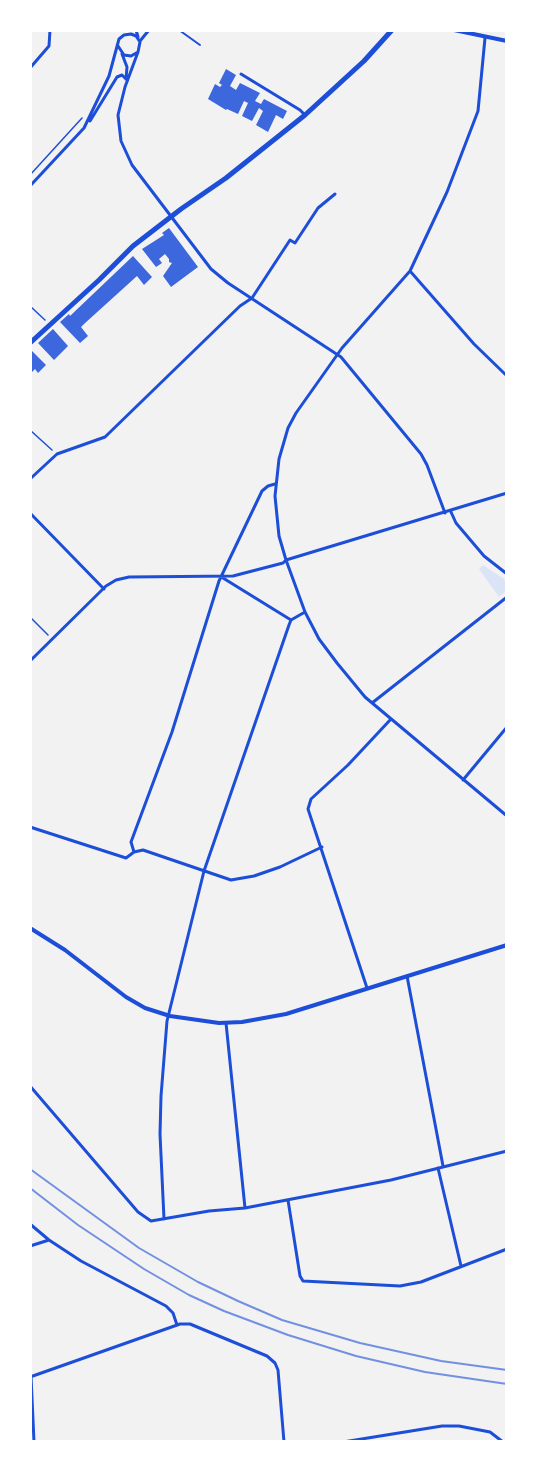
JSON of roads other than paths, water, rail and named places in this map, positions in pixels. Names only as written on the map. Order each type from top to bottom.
[{"type":"main road","points":[[30,343],[99,280],[119,258],[305,115],[363,61],[392,30]]},
{"type":"street","points":[[30,68],[49,46],[50,30]]},
{"type":"street","points":[[84,128],[110,76],[122,30]]},
{"type":"street","points":[[125,87],[138,52],[139,41],[136,30]]},
{"type":"street","points":[[139,41],[149,30]]},
{"type":"street","points":[[179,30],[200,45]]},
{"type":"street","points":[[454,30],[507,41]]},
{"type":"street","points":[[119,39],[130,34],[139,41]]},
{"type":"street","points":[[485,38],[478,111],[447,192],[410,271],[337,354],[304,399],[288,428],[275,484],[279,536],[305,612],[319,639],[372,703],[507,816]]},
{"type":"street","points":[[118,46],[126,62],[127,73],[118,115],[119,133],[123,149],[132,165],[206,264],[228,283],[337,354],[421,454],[444,513]]},
{"type":"street","points":[[121,52],[128,56],[138,52]]},
{"type":"street","points":[[30,186],[84,128],[99,108],[115,79],[133,67]]},
{"type":"street","points":[[241,74],[305,115]]},
{"type":"street","points":[[122,75],[126,80]]},
{"type":"street","points":[[30,480],[57,454],[105,437],[240,306],[252,298],[290,240],[295,243],[318,208],[335,194]]},
{"type":"street","points":[[410,271],[474,344],[507,376]]},
{"type":"street","points":[[134,852],[131,842],[172,732],[221,577],[262,492],[268,486],[275,484]]},
{"type":"street","points":[[30,661],[116,580],[129,577],[221,577],[283,563],[286,560],[507,494]]},
{"type":"street","points":[[450,511],[456,523],[484,556],[507,574]]},
{"type":"street","points":[[30,513],[104,589]]},
{"type":"street","points":[[221,577],[291,620]]},
{"type":"street","points":[[372,703],[507,597]]},
{"type":"street","points":[[164,1219],[160,1096],[167,1024],[204,871],[291,620],[305,612]]},
{"type":"street","points":[[367,989],[308,808],[310,799],[348,765],[391,719]]},
{"type":"street","points":[[463,780],[507,727]]},
{"type":"street","points":[[30,827],[126,858],[142,850],[231,880],[254,876],[280,867],[321,847]]},
{"type":"street","points":[[30,928],[64,950],[126,997],[145,1008],[170,1016],[226,1023],[285,1014],[507,945]]},
{"type":"street","points":[[407,976],[443,1167]]},
{"type":"street","points":[[226,1023],[245,1208]]},
{"type":"street","points":[[30,1086],[140,1214],[151,1221],[288,1200],[507,1151]]},
{"type":"street","points":[[438,1168],[461,1266]]},
{"type":"street","points":[[288,1200],[300,1276],[303,1281],[400,1286],[421,1282],[507,1249]]},
{"type":"street","points":[[30,1224],[81,1261],[166,1306],[173,1313],[177,1325]]},
{"type":"street","points":[[30,1246],[49,1240]]},
{"type":"street","points":[[34,1442],[31,1376],[177,1325],[190,1324],[273,1360],[278,1370],[284,1442]]},
{"type":"street","points":[[343,1442],[442,1426],[459,1426],[490,1432],[503,1442]]},
{"type":"railway","points":[[30,1169],[139,1248],[198,1282],[282,1320],[360,1343],[441,1361],[507,1370]]},
{"type":"railway","points":[[30,1188],[78,1225],[144,1269],[189,1295],[224,1311],[288,1335],[356,1356],[425,1372],[507,1384]]}]
